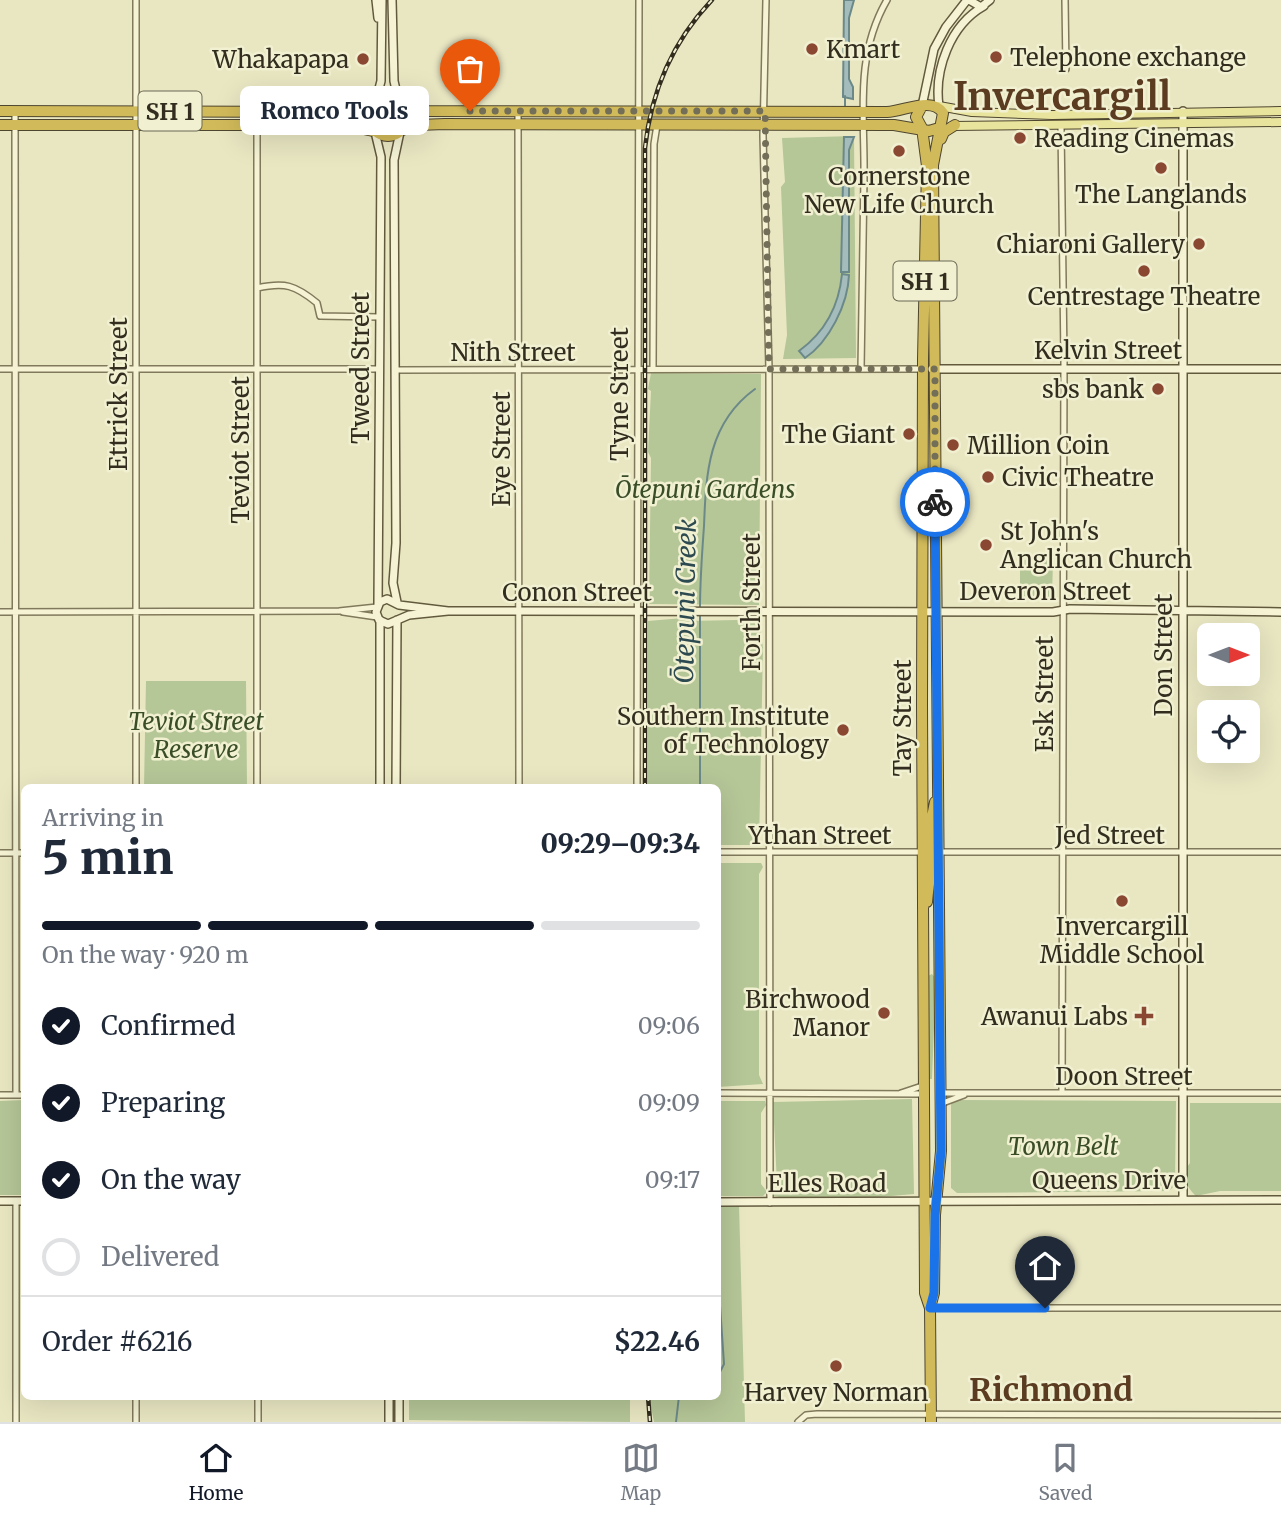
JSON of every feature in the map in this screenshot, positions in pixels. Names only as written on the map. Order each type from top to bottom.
[{"type":"highway","name":"SH 1","points":[[0,111],[344,112],[386,100],[424,111],[894,111],[932,104],[939,106],[944,117],[939,128],[929,131],[902,125],[424,125],[388,137],[355,125],[0,125]]},
{"type":"highway","points":[[400,104],[406,116],[401,131]]},
{"type":"highway","points":[[374,105],[369,115],[374,131]]},
{"type":"highway","name":"SH 1","points":[[922,106],[916,117],[922,128]]},
{"type":"highway","points":[[902,125],[914,130],[919,138],[930,192]]},
{"type":"highway","points":[[930,192],[940,139],[944,132],[955,125]]},
{"type":"highway","name":"Tay Street","points":[[922,128],[930,192],[923,760],[940,970],[941,1151],[934,1293],[930,1308],[931,1418]]},
{"type":"highway","name":"Tay Street","points":[[930,192],[939,128]]},
{"type":"highway","name":"Tay Street","points":[[929,369],[939,758],[939,781],[930,827],[931,852],[923,930],[925,1293],[930,1308]]},
{"type":"highway","points":[[923,760],[932,753],[939,758]]},
{"type":"highway","points":[[923,970],[940,970]]},
{"type":"highway","points":[[923,1090],[931,1089],[939,1075]]},
{"type":"highway","points":[[923,1111],[940,1098]]},
{"type":"main road","points":[[939,106],[972,112],[1052,115],[1281,111]]},
{"type":"main road","points":[[939,128],[955,125],[1281,122]]},
{"type":"street","name":"Ettrick Street","points":[[136,0],[136,784]]},
{"type":"street","points":[[376,0],[381,25]]},
{"type":"street","points":[[374,105],[381,81],[384,0]]},
{"type":"street","points":[[392,0],[394,82],[400,104]]},
{"type":"street","name":"Tyne Street","points":[[636,784],[636,125],[639,0]]},
{"type":"street","name":"Forth Street","points":[[766,0],[763,124],[769,369],[769,1203]]},
{"type":"street","points":[[861,369],[853,111],[862,85],[867,48],[887,0]]},
{"type":"street","points":[[922,106],[931,56],[958,0]]},
{"type":"street","points":[[1065,0],[1066,69]]},
{"type":"street","points":[[951,19],[969,1],[989,2]]},
{"type":"street","points":[[939,106],[937,86],[945,55],[961,27],[989,2]]},
{"type":"street","points":[[15,111],[16,1095]]},
{"type":"street","name":"Eye Street","points":[[518,111],[519,784]]},
{"type":"street","name":"Don Street","points":[[1183,111],[1183,1199]]},
{"type":"street","name":"Teviot Street","points":[[257,112],[257,784]]},
{"type":"street","name":"Tyne Street","points":[[653,369],[654,144],[657,125]]},
{"type":"street","name":"Esk Street","points":[[1061,126],[1062,1093]]},
{"type":"street","name":"Tweed Street","points":[[374,131],[381,157],[378,606]]},
{"type":"street","name":"Tweed Street","points":[[398,604],[393,583],[396,490],[394,152],[401,131]]},
{"type":"street","points":[[379,249],[396,250]]},
{"type":"street","points":[[257,288],[279,283],[288,285],[317,303],[320,316],[379,317]]},
{"type":"street","points":[[0,369],[379,369],[388,365],[396,356]]},
{"type":"street","name":"Kelvin Street","points":[[929,369],[1281,369]]},
{"type":"street","name":"Nith Street","points":[[396,370],[929,369]]},
{"type":"street","points":[[379,383],[396,370]]},
{"type":"street","points":[[380,490],[396,490]]},
{"type":"street","points":[[0,612],[339,611],[378,606],[387,599],[398,604],[448,611]]},
{"type":"street","points":[[396,784],[398,604]]},
{"type":"street","points":[[378,606],[380,784]]},
{"type":"street","name":"Conon Street","points":[[378,618],[388,624],[398,619],[448,611],[923,610]]},
{"type":"street","name":"Deveron Street","points":[[923,610],[1281,612]]},
{"type":"street","points":[[339,611],[378,618]]},
{"type":"street","name":"Ythan Street","points":[[721,852],[931,852]]},
{"type":"street","name":"Jed Street","points":[[931,852],[1281,852]]},
{"type":"street","points":[[0,853],[21,853]]},
{"type":"street","points":[[721,1093],[898,1094],[923,1090]]},
{"type":"street","name":"Doon Street","points":[[940,1098],[967,1094],[1281,1093]]},
{"type":"street","name":"Doon Street","points":[[940,1098],[967,1094]]},
{"type":"street","points":[[0,1095],[21,1095]]},
{"type":"street","name":"Queens Drive","points":[[937,1201],[1281,1200]]},
{"type":"street","points":[[0,1202],[20,1201],[16,1422]]},
{"type":"street","name":"Elles Road","points":[[721,1202],[937,1201]]},
{"type":"street","points":[[930,1308],[1281,1308]]},
{"type":"street","points":[[136,1400],[136,1422]]},
{"type":"street","points":[[258,1400],[258,1422]]},
{"type":"street","points":[[389,1400],[389,1422]]},
{"type":"street","points":[[399,1400],[399,1422]]},
{"type":"street","points":[[798,1422],[802,1417],[812,1415],[931,1418],[1281,1415]]},
{"type":"green space","points":[[854,136],[856,358],[783,359],[787,335],[781,187],[785,182],[782,138]]},
{"type":"green space","name":"Ōtepuni Gardens","points":[[651,373],[761,374],[759,605],[649,604],[651,458],[648,452],[651,391],[648,389]]},
{"type":"green space","points":[[1020,560],[1053,560],[1052,597],[1020,597]]},
{"type":"green space","points":[[747,616],[759,621],[763,648],[759,845],[721,845],[721,784],[648,784],[648,621],[683,618],[688,621],[737,620]]},
{"type":"green space","name":"Teviot Street Reserve","points":[[146,681],[246,681],[247,784],[144,784]]},
{"type":"green space","points":[[721,863],[761,863],[763,867],[759,874],[759,1075],[763,1084],[721,1087]]},
{"type":"green space","points":[[932,974],[936,979],[932,1079],[926,1079],[928,976]]},
{"type":"green space","points":[[912,1099],[914,1194],[846,1200],[795,1200],[774,1196],[771,1192],[777,1184],[773,1102]]},
{"type":"green space","points":[[21,1100],[21,1195],[0,1195],[0,1101]]},
{"type":"green space","name":"Town Belt","points":[[951,1100],[1176,1101],[1175,1185],[1169,1191],[957,1193],[951,1188]]},
{"type":"green space","points":[[721,1101],[765,1101],[766,1105],[761,1113],[761,1184],[767,1192],[763,1196],[721,1196]]},
{"type":"green space","name":"Town Belt","points":[[1190,1103],[1281,1103],[1281,1191],[1220,1191],[1196,1196],[1187,1185],[1185,1176],[1190,1163]]},
{"type":"green space","points":[[721,1205],[739,1205],[745,1422],[654,1422],[650,1400],[721,1400]]},
{"type":"green space","points":[[409,1400],[630,1400],[630,1422],[409,1420]]},
{"type":"water","points":[[844,0],[854,0],[849,18],[849,79],[853,87],[853,99],[843,97]]},
{"type":"water","points":[[844,137],[854,137],[849,150],[849,272],[841,272]]},
{"type":"water","points":[[842,274],[849,275],[841,310],[822,342],[805,358],[799,351],[816,335],[829,317],[838,297]]},
{"type":"waterway","name":"Ōtepuni Creek","points":[[845,96],[845,108]]},
{"type":"waterway","name":"Ōtepuni Creek","points":[[700,608],[706,487],[713,450],[727,417],[739,402],[755,389]]},
{"type":"waterway","name":"Ōtepuni Creek","points":[[700,614],[700,784]]},
{"type":"waterway","name":"Ōtepuni Creek","points":[[721,1320],[724,1364],[721,1370]]},
{"type":"waterway","name":"Ōtepuni Creek","points":[[676,1422],[679,1400]]},
{"type":"railway","points":[[645,784],[645,148],[653,107],[666,68],[686,33],[712,0]]},
{"type":"railway","points":[[648,1400],[650,1422]]},
{"type":"way so far","points":[[470,111],[765,111],[763,136],[769,369],[935,369],[935,502]]},
{"type":"place","name":"Kmart","points":[[812,49]]},
{"type":"place","name":"Telephone exchange","points":[[996,57]]},
{"type":"place","name":"Whakapapa","points":[[363,59]]},
{"type":"place","name":"Romco Tools","points":[[470,111]]},
{"type":"place","name":"Reading Cinemas","points":[[1020,138]]},
{"type":"place","name":"Cornerstone New Life Church","points":[[899,151]]},
{"type":"place","name":"The Langlands","points":[[1161,168]]},
{"type":"place","name":"Chiaroni Gallery","points":[[1199,244]]},
{"type":"place","name":"Centrestage Theatre","points":[[1144,271]]},
{"type":"place","name":"sbs bank","points":[[1158,389]]},
{"type":"place","name":"The Giant","points":[[909,434]]},
{"type":"place","name":"Million Coin","points":[[953,445]]},
{"type":"place","name":"Civic Theatre","points":[[988,477]]},
{"type":"place","name":"St John's Anglican Church","points":[[986,545]]},
{"type":"place","name":"Southern Institute of Technology","points":[[843,730]]},
{"type":"place","name":"Invercargill Middle School","points":[[1122,901]]},
{"type":"place","name":"Birchwood Manor","points":[[884,1013]]},
{"type":"place","name":"Awanui Labs","points":[[1144,1016]]},
{"type":"place","name":"Harvey Norman","points":[[836,1366]]},
{"type":"district","name":"Invercargill","points":[[1062,96]]},
{"type":"district","name":"Richmond","points":[[1051,1390]]},
{"type":"route","points":[[935,502],[941,1151],[935,1215],[934,1293],[930,1308],[1045,1308]]}]
